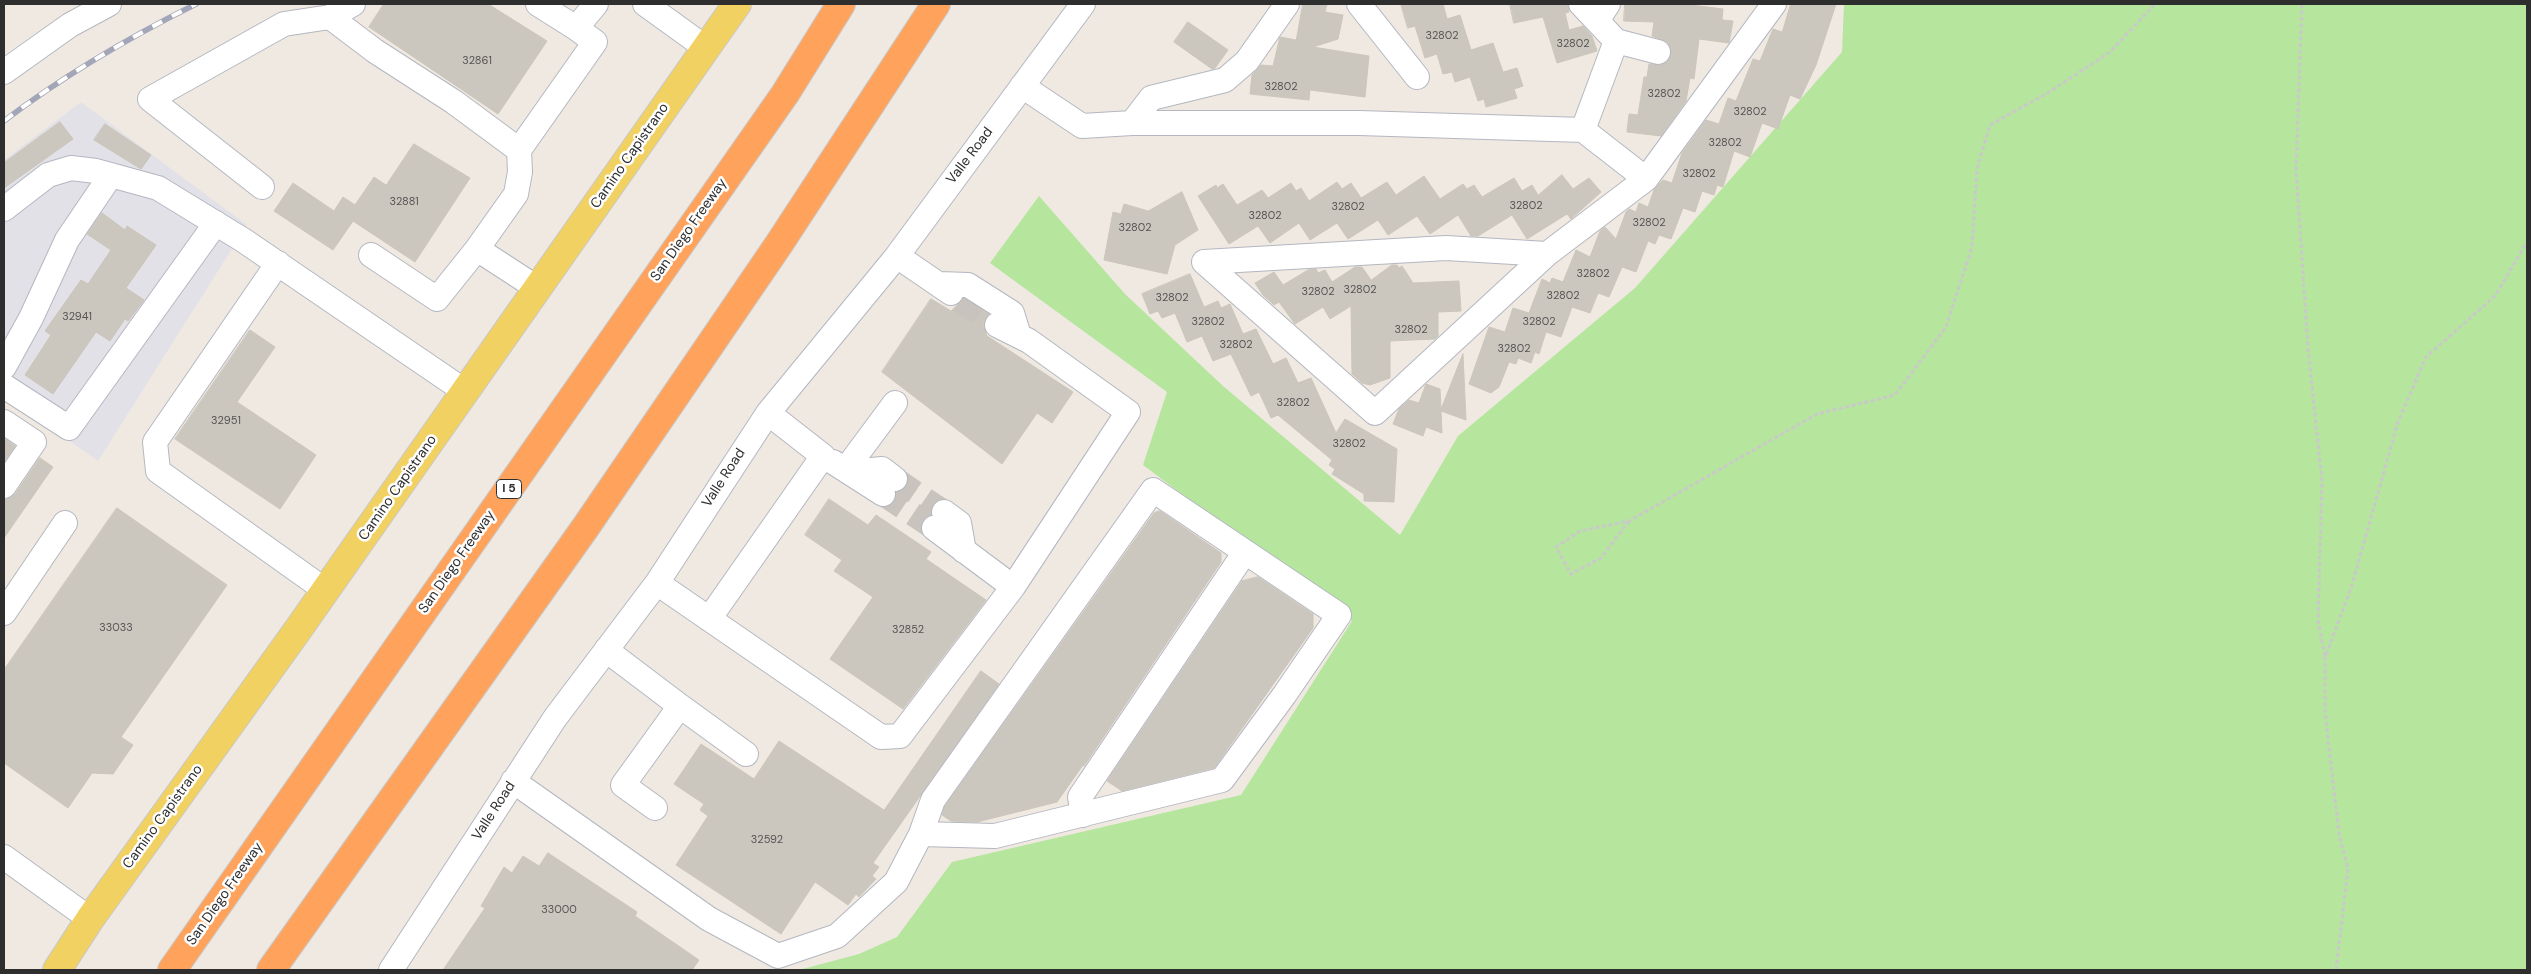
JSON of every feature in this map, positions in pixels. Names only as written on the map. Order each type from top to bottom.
[{"type":"highway","name":"San Diego Freeway","points":[[172,970],[785,94],[841,4]]},
{"type":"highway","points":[[271,970],[601,503],[779,244],[936,4]]},
{"type":"main road","name":"Camino Capistrano","points":[[57,970],[90,919],[466,392],[536,288],[737,4]]},
{"type":"street","points":[[4,72],[70,25],[109,4]]},
{"type":"street","points":[[262,187],[150,99],[284,24],[330,17],[353,4]]},
{"type":"street","points":[[371,254],[437,299],[477,249],[516,194],[520,172],[519,150],[595,42],[538,4]]},
{"type":"street","points":[[576,28],[596,4]]},
{"type":"street","points":[[645,4],[706,48]]},
{"type":"street","name":"Valle Road","points":[[391,970],[555,718],[657,582],[768,413],[897,256],[1083,4]]},
{"type":"street","points":[[1132,123],[1150,98],[1225,80],[1247,61],[1287,4]]},
{"type":"street","points":[[1359,4],[1417,77]]},
{"type":"street","points":[[1581,4],[1603,12],[1616,41],[1584,130]]},
{"type":"street","points":[[1547,254],[1446,248],[1204,262],[1375,413],[1547,254],[1646,179],[1774,4]]},
{"type":"street","points":[[330,17],[375,51],[454,102],[519,150]]},
{"type":"street","points":[[1616,41],[1658,52]]},
{"type":"street","points":[[1022,86],[1082,126],[1132,123],[1359,123],[1584,130],[1646,179]]},
{"type":"street","points":[[4,209],[48,175],[71,168],[112,175],[158,188],[278,263],[466,392]]},
{"type":"street","points":[[4,367],[31,318],[67,240],[112,175]]},
{"type":"street","points":[[4,386],[69,428],[216,223]]},
{"type":"street","points":[[477,249],[536,288]]},
{"type":"street","points":[[897,256],[940,284],[960,300]]},
{"type":"street","points":[[278,263],[155,442],[158,472],[325,590]]},
{"type":"street","points":[[940,284],[968,285],[1012,314],[1019,336]]},
{"type":"street","points":[[657,582],[881,737],[900,736],[1013,587],[1128,412],[1019,336],[997,325]]},
{"type":"street","points":[[849,471],[895,403]]},
{"type":"street","points":[[768,413],[823,456],[849,471],[889,486]]},
{"type":"street","points":[[4,422],[34,442],[4,486]]},
{"type":"street","points":[[709,619],[823,456]]},
{"type":"street","points":[[513,781],[709,919],[778,956],[837,936],[896,882],[921,834],[933,800],[1153,490],[1339,615],[1285,694],[1222,780],[995,836],[921,834]]},
{"type":"street","points":[[939,520],[964,551],[1013,587]]},
{"type":"street","points":[[4,612],[66,523]]},
{"type":"street","points":[[1083,814],[1080,797],[1245,552]]},
{"type":"street","points":[[606,650],[746,754]]},
{"type":"street","points":[[655,808],[623,785],[680,706]]},
{"type":"street","points":[[4,856],[90,919]]},
{"type":"path","points":[[1630,521],[1601,558],[1571,574],[1556,547],[1580,531],[1630,521],[1817,414],[1895,395],[1946,327],[1972,247],[1977,168],[1990,124],[2046,94],[2110,52],[2155,4]]},
{"type":"path","points":[[2302,4],[2296,170],[2308,348],[2322,482],[2318,620],[2325,658],[2325,712],[2339,834],[2348,869],[2336,970]]},
{"type":"path","points":[[2325,658],[2352,585],[2398,422],[2426,358],[2494,296],[2527,242]]},
{"type":"shaded area","points":[[81,102],[247,225],[98,461],[4,395],[4,160]]},
{"type":"green space","points":[[1844,4],[2527,4],[2527,970],[799,970],[859,954],[897,937],[952,862],[1241,795],[1352,621],[1143,465],[1167,392],[990,263],[1039,196],[1125,294],[1223,386],[1400,535],[1458,436],[1635,288],[1842,52]]},
{"type":"building","points":[[384,4],[488,4],[547,41],[498,114],[369,27]]},
{"type":"building","points":[[1303,4],[1327,4],[1325,12],[1343,15],[1338,39],[1313,47],[1369,56],[1365,97],[1310,90],[1309,100],[1250,94],[1252,75],[1261,65],[1273,66],[1280,37],[1296,40]]},
{"type":"building","points":[[1401,4],[1443,4],[1447,19],[1460,15],[1471,50],[1493,43],[1503,72],[1517,68],[1523,86],[1514,89],[1517,98],[1486,107],[1484,99],[1478,101],[1470,77],[1455,82],[1452,72],[1443,74],[1437,54],[1425,58],[1415,26],[1408,28]]},
{"type":"building","points":[[1510,4],[1568,4],[1569,12],[1565,13],[1569,30],[1583,26],[1592,36],[1597,51],[1557,63],[1543,17],[1514,23]]},
{"type":"building","points":[[1625,4],[1683,4],[1723,9],[1722,20],[1733,21],[1729,43],[1699,39],[1694,79],[1690,78],[1686,101],[1661,136],[1627,132],[1629,114],[1638,115],[1644,77],[1647,77],[1649,64],[1661,65],[1667,62],[1671,55],[1671,48],[1667,42],[1652,36],[1654,22],[1624,21]]},
{"type":"building","points":[[1791,4],[1836,4],[1816,65],[1800,99],[1790,95],[1778,129],[1762,123],[1750,157],[1734,151],[1723,187],[1717,185],[1714,195],[1702,191],[1695,212],[1683,208],[1671,239],[1659,235],[1655,244],[1648,241],[1636,272],[1622,267],[1609,297],[1598,293],[1590,313],[1572,307],[1561,337],[1546,332],[1539,354],[1535,352],[1531,363],[1518,358],[1516,364],[1509,362],[1499,387],[1491,393],[1469,384],[1489,327],[1505,332],[1513,308],[1529,313],[1542,279],[1550,283],[1552,278],[1563,282],[1576,250],[1590,257],[1600,231],[1605,227],[1616,239],[1626,212],[1629,209],[1636,212],[1639,203],[1648,207],[1654,190],[1663,180],[1672,183],[1682,153],[1706,120],[1719,124],[1728,98],[1736,101],[1753,59],[1760,61],[1773,29],[1782,32]]},
{"type":"building","points":[[1188,22],[1228,50],[1215,68],[1212,69],[1174,42]]},
{"type":"building","points":[[60,122],[73,139],[4,188],[4,163]]},
{"type":"building","points":[[105,124],[151,155],[141,169],[94,140]]},
{"type":"building","points":[[414,144],[470,178],[415,262],[353,221],[333,250],[274,211],[293,183],[334,211],[343,197],[355,205],[374,177],[386,185]]},
{"type":"building","points":[[1562,175],[1573,189],[1589,178],[1601,192],[1571,219],[1567,214],[1527,239],[1512,215],[1478,236],[1471,236],[1458,215],[1430,234],[1417,216],[1388,235],[1378,220],[1348,239],[1337,223],[1310,240],[1299,223],[1270,243],[1258,226],[1229,244],[1198,196],[1216,185],[1217,188],[1223,184],[1237,205],[1262,190],[1268,198],[1291,183],[1296,191],[1301,188],[1309,201],[1337,182],[1342,189],[1351,183],[1361,198],[1387,182],[1396,195],[1424,176],[1440,199],[1463,184],[1467,189],[1474,185],[1482,197],[1514,178],[1522,191],[1532,185],[1538,195]]},
{"type":"building","points":[[1182,192],[1198,230],[1175,245],[1167,274],[1104,260],[1113,212],[1121,214],[1124,204],[1148,211]]},
{"type":"building","points":[[102,213],[125,230],[127,226],[156,245],[126,288],[144,300],[128,321],[125,319],[110,341],[96,332],[53,394],[25,375],[51,335],[45,331],[81,280],[88,284],[111,250],[87,234]]},
{"type":"building","points":[[1392,265],[1397,265],[1399,268],[1402,266],[1413,283],[1459,281],[1461,311],[1438,312],[1438,336],[1435,339],[1390,341],[1390,378],[1370,385],[1362,383],[1352,374],[1351,306],[1330,319],[1323,307],[1295,324],[1279,302],[1274,305],[1263,295],[1255,283],[1274,272],[1283,285],[1308,270],[1316,269],[1318,273],[1325,270],[1332,282],[1355,267],[1362,267],[1371,280]]},
{"type":"building","points":[[1190,274],[1204,307],[1218,301],[1221,308],[1230,304],[1243,334],[1256,329],[1273,364],[1286,358],[1298,383],[1311,378],[1336,433],[1345,419],[1397,449],[1394,502],[1364,501],[1364,494],[1332,474],[1335,469],[1329,465],[1332,460],[1278,415],[1271,418],[1259,392],[1251,396],[1231,354],[1213,361],[1202,336],[1187,342],[1175,313],[1162,318],[1158,311],[1150,314],[1142,294]]},
{"type":"building","points":[[931,299],[951,311],[964,299],[989,314],[983,325],[987,336],[1073,392],[1052,423],[1037,413],[1002,464],[882,372]]},
{"type":"building","points":[[250,330],[275,347],[237,402],[316,455],[280,509],[175,439]]},
{"type":"building","points":[[1463,354],[1466,420],[1441,411],[1442,433],[1426,427],[1423,436],[1393,424],[1399,409],[1409,400],[1419,403],[1426,384],[1440,389],[1441,409]]},
{"type":"building","points":[[4,438],[15,446],[4,462]]},
{"type":"building","points":[[40,458],[53,467],[4,538],[4,500],[15,494]]},
{"type":"building","points":[[829,499],[868,525],[876,515],[931,552],[926,559],[986,600],[903,709],[830,659],[873,597],[834,571],[842,560],[805,535]]},
{"type":"building","points":[[117,508],[227,585],[121,737],[133,745],[113,774],[92,773],[68,808],[4,763],[4,670]]},
{"type":"building","points":[[1160,511],[1221,553],[1221,562],[1084,766],[1057,802],[977,822],[951,821],[942,815],[945,806],[1154,513]]},
{"type":"building","points":[[1258,577],[1313,614],[1313,628],[1214,768],[1122,791],[1107,781],[1242,581]]},
{"type":"building","points":[[981,671],[999,684],[873,863],[879,867],[872,876],[876,879],[859,897],[856,894],[848,905],[815,882],[781,934],[676,865],[708,816],[700,810],[704,804],[674,784],[701,744],[754,779],[779,741],[884,810]]},
{"type":"building","points":[[548,853],[637,912],[635,916],[699,960],[692,970],[443,970],[485,908],[481,906],[504,867],[512,873],[523,856],[539,866]]},
{"type":"tunnel","points":[[960,300],[997,325]]},
{"type":"tunnel","points":[[895,479],[944,512]]},
{"type":"tunnel","points":[[883,494],[934,528]]},
{"type":"railway","points":[[4,121],[26,104],[97,58],[196,4]]}]
